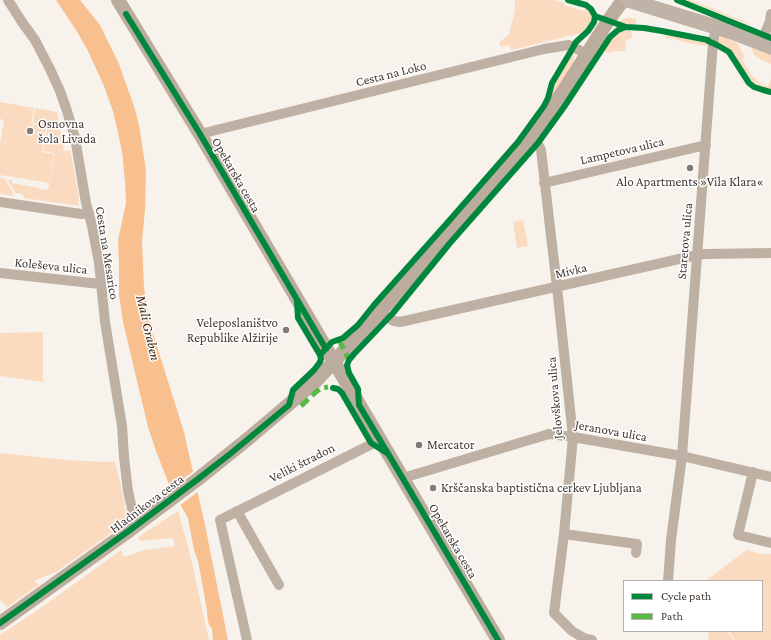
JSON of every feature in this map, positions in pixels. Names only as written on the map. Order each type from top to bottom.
[{"type":"main road","name":"Opekarska cesta","points":[[118,0],[200,134],[498,640]]},
{"type":"main road","name":"Hladnikova cesta","points":[[0,623],[198,479],[315,382],[379,313],[534,134],[623,0]]},
{"type":"main road","points":[[628,0],[732,32],[766,45]]},
{"type":"street","name":"Cesta na Mesarico","points":[[8,0],[35,40],[60,91],[75,138],[98,263],[105,322],[122,426],[128,491],[132,509],[138,524]]},
{"type":"street","points":[[766,45],[771,14]]},
{"type":"street","name":"Staretova ulica","points":[[668,580],[671,540],[682,456],[713,43],[716,27]]},
{"type":"street","name":"Cesta na Loko","points":[[200,134],[544,49],[569,45],[587,54]]},
{"type":"street","name":"Jelovškova ulica","points":[[534,134],[541,150],[573,437],[564,534],[554,613],[572,631],[584,638],[592,640]]},
{"type":"street","name":"Lampetova ulica","points":[[544,183],[706,145]]},
{"type":"street","points":[[0,202],[81,214],[88,212]]},
{"type":"street","name":"Mivka","points":[[379,313],[396,322],[400,322],[697,255],[771,253]]},
{"type":"street","name":"Koleševa ulica","points":[[0,273],[100,284]]},
{"type":"street","name":"Jeranova ulica","points":[[403,478],[549,434],[682,456],[771,477]]},
{"type":"street","name":"Veliki štradon","points":[[247,640],[220,520],[380,440]]},
{"type":"street","points":[[753,472],[738,535],[771,543]]},
{"type":"street","points":[[237,511],[279,584]]},
{"type":"street","points":[[564,534],[636,544],[636,553]]},
{"type":"shaded area","points":[[514,0],[554,0],[564,3],[564,5],[584,11],[585,8],[592,14],[592,19],[586,29],[581,33],[511,50],[509,45],[501,47],[499,43],[509,34],[515,11]]},
{"type":"shaded area","points":[[686,0],[691,0],[751,24],[750,25]]},
{"type":"shaded area","points":[[626,18],[637,19],[635,24],[631,26],[619,22]]},
{"type":"shaded area","points":[[631,30],[632,38],[626,40],[625,51],[609,53],[603,51],[610,40],[618,33]]},
{"type":"shaded area","points":[[667,33],[707,41],[707,46],[688,43],[672,38],[666,39]]},
{"type":"shaded area","points":[[721,37],[725,37],[738,44],[745,57],[742,59],[752,76],[761,84],[768,87],[771,79],[771,90],[753,82],[730,50],[717,41]]},
{"type":"shaded area","points":[[752,48],[771,54],[771,64],[754,55]]},
{"type":"shaded area","points":[[573,53],[573,64],[544,111],[550,98],[554,83]]},
{"type":"shaded area","points":[[0,102],[34,108],[31,124],[46,127],[42,152],[54,154],[49,183],[0,175],[0,144],[4,120],[0,119]]},
{"type":"shaded area","points":[[35,108],[57,112],[64,151],[70,150],[79,197],[79,206],[24,198],[22,194],[15,193],[8,181],[12,180],[12,183],[48,190],[55,153],[43,151],[48,126],[33,123]]},
{"type":"shaded area","points":[[0,178],[5,179],[13,193],[13,196],[0,194]]},
{"type":"shaded area","points":[[523,220],[528,246],[517,248],[513,222]]},
{"type":"shaded area","points":[[43,332],[43,382],[0,376],[0,333]]},
{"type":"shaded area","points":[[0,453],[66,460],[114,461],[124,501],[127,522],[56,572],[34,581],[39,585],[7,607],[0,600]]},
{"type":"shaded area","points":[[178,511],[189,550],[209,640],[0,640],[0,635],[48,603],[121,550],[124,557],[145,550],[175,546],[173,538],[140,541],[138,537]]},
{"type":"shaded area","points":[[747,550],[761,554],[771,554],[771,640],[735,640],[730,632],[763,632],[763,580],[706,580]]},
{"type":"shaded area","points":[[709,632],[728,632],[734,640],[708,640]]},
{"type":"water","name":"Mali Graben","points":[[56,0],[80,0],[100,25],[119,64],[135,109],[140,130],[146,171],[145,210],[142,241],[144,288],[149,321],[184,432],[205,525],[228,640],[213,640],[212,629],[209,625],[198,561],[194,550],[188,518],[170,487],[148,427],[123,322],[119,295],[118,240],[126,203],[122,151],[113,111],[104,86],[87,49]]},
{"type":"pier","points":[[195,470],[199,491],[179,506],[169,490]]},
{"type":"marked path","points":[[339,340],[349,360]]},
{"type":"marked path","points":[[301,406],[317,391],[328,387]]},
{"type":"cycle path","points":[[568,0],[586,5],[591,9],[595,16],[626,27],[644,28],[708,40],[729,52],[749,83],[754,87],[771,92]]},
{"type":"cycle path","points":[[677,0],[771,38]]},
{"type":"cycle path","points":[[126,14],[200,134],[326,349]]},
{"type":"cycle path","points":[[320,355],[332,342],[343,338],[358,325],[518,142],[544,106],[552,83],[576,42],[588,31],[594,22],[595,16]]},
{"type":"cycle path","points":[[498,640],[359,405],[358,389],[349,373],[347,365],[354,354],[393,313],[450,243],[538,143],[564,107],[610,37],[618,30],[626,27]]},
{"type":"cycle path","points":[[0,623],[130,530],[198,479],[289,405],[293,390],[314,370],[321,359],[298,318],[297,301]]},
{"type":"cycle path","points":[[333,388],[338,389],[342,393],[371,443],[387,453]]},
{"type":"place","name":"Osnovna šola Livada","points":[[30,131]]},
{"type":"place","name":"Alo Apartments »Vila Klara«","points":[[690,168]]},
{"type":"place","name":"Veleposlaništvo Republike Alžirije","points":[[286,330]]},
{"type":"place","name":"Mercator","points":[[419,445]]},
{"type":"place","name":"Krščanska baptistična cerkev Ljubljana","points":[[433,488]]}]
